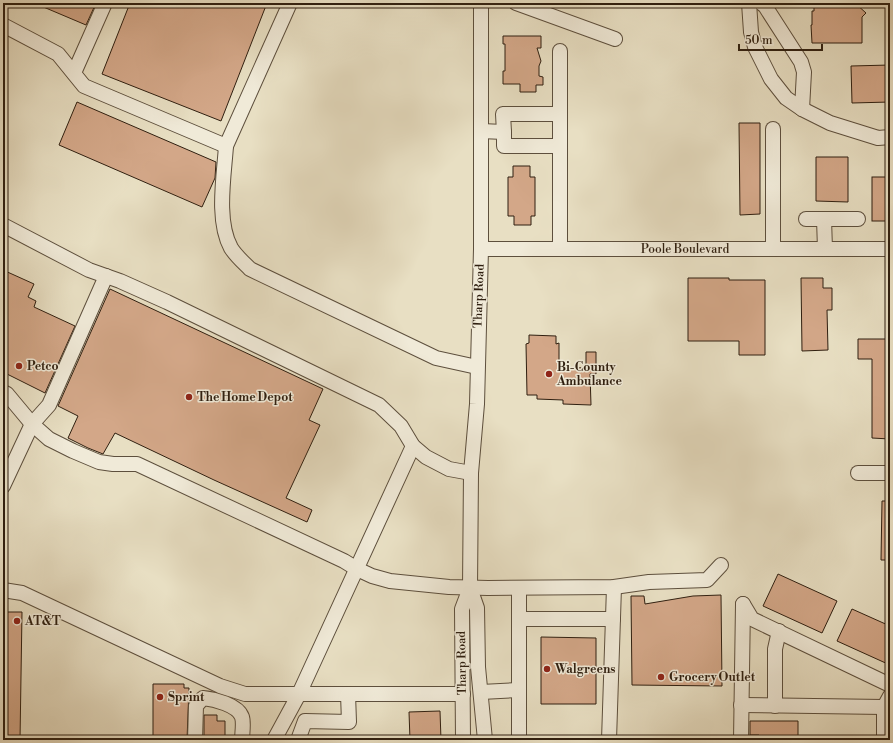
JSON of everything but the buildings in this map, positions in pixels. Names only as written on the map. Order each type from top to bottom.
[{"type":"street","points":[[74,73],[105,3]]},
{"type":"street","points":[[290,3],[226,146],[223,197],[226,233],[231,246],[238,257],[250,269],[436,358],[478,367]]},
{"type":"street","name":"Tharp Road","points":[[481,3],[478,367],[477,404],[471,473],[470,588],[477,608],[478,666],[485,740]]},
{"type":"street","points":[[516,3],[615,39]]},
{"type":"street","points":[[749,3],[751,32],[755,47],[771,79],[786,98],[802,109],[830,123],[878,138],[890,137]]},
{"type":"street","points":[[761,3],[765,6],[801,62],[804,72],[802,109]]},
{"type":"street","points":[[3,25],[58,54],[84,86],[226,146]]},
{"type":"street","points":[[560,51],[560,249]]},
{"type":"street","points":[[560,114],[503,114],[504,146],[560,146]]},
{"type":"street","points":[[773,249],[774,129]]},
{"type":"street","points":[[481,132],[504,132]]},
{"type":"street","points":[[806,219],[858,219]]},
{"type":"street","points":[[824,219],[824,249]]},
{"type":"street","points":[[3,225],[89,270],[167,302],[379,405],[401,426],[413,446],[426,457],[449,469],[471,473]]},
{"type":"street","name":"Poole Boulevard","points":[[480,249],[890,249]]},
{"type":"street","points":[[3,486],[32,424],[49,405],[106,276]]},
{"type":"street","points":[[3,392],[7,394],[32,424],[49,439],[73,451],[99,462],[113,464],[137,464],[344,560],[357,569],[372,576],[390,581],[470,588],[614,587],[649,582],[707,580],[721,565]]},
{"type":"street","points":[[274,740],[299,694],[413,446]]},
{"type":"street","points":[[858,473],[890,473]]},
{"type":"street","points":[[609,740],[614,587]]},
{"type":"street","name":"Tharp Road","points":[[463,740],[462,609],[470,588]]},
{"type":"street","points":[[519,588],[519,740]]},
{"type":"street","points":[[3,590],[22,593],[226,688],[245,694],[463,694]]},
{"type":"street","points":[[741,740],[743,604],[752,619],[890,685]]},
{"type":"street","points":[[519,619],[613,619]]},
{"type":"street","points":[[775,706],[775,649],[779,631]]},
{"type":"street","points":[[481,692],[518,690]]},
{"type":"street","points":[[298,740],[305,721],[349,722],[348,694]]},
{"type":"street","points":[[195,740],[196,706],[203,698],[214,699],[236,709],[242,717],[242,740]]},
{"type":"street","points":[[741,705],[775,706],[887,702],[884,740]]},
{"type":"place","name":"Petco","points":[[19,366]]},
{"type":"place","name":"Bi-County Ambulance","points":[[549,374]]},
{"type":"place","name":"The Home Depot","points":[[189,397]]},
{"type":"place","name":"AT&T","points":[[17,621]]},
{"type":"place","name":"Walgreens","points":[[547,669]]},
{"type":"place","name":"Grocery Outlet","points":[[661,677]]},
{"type":"place","name":"Sprint","points":[[160,697]]}]
